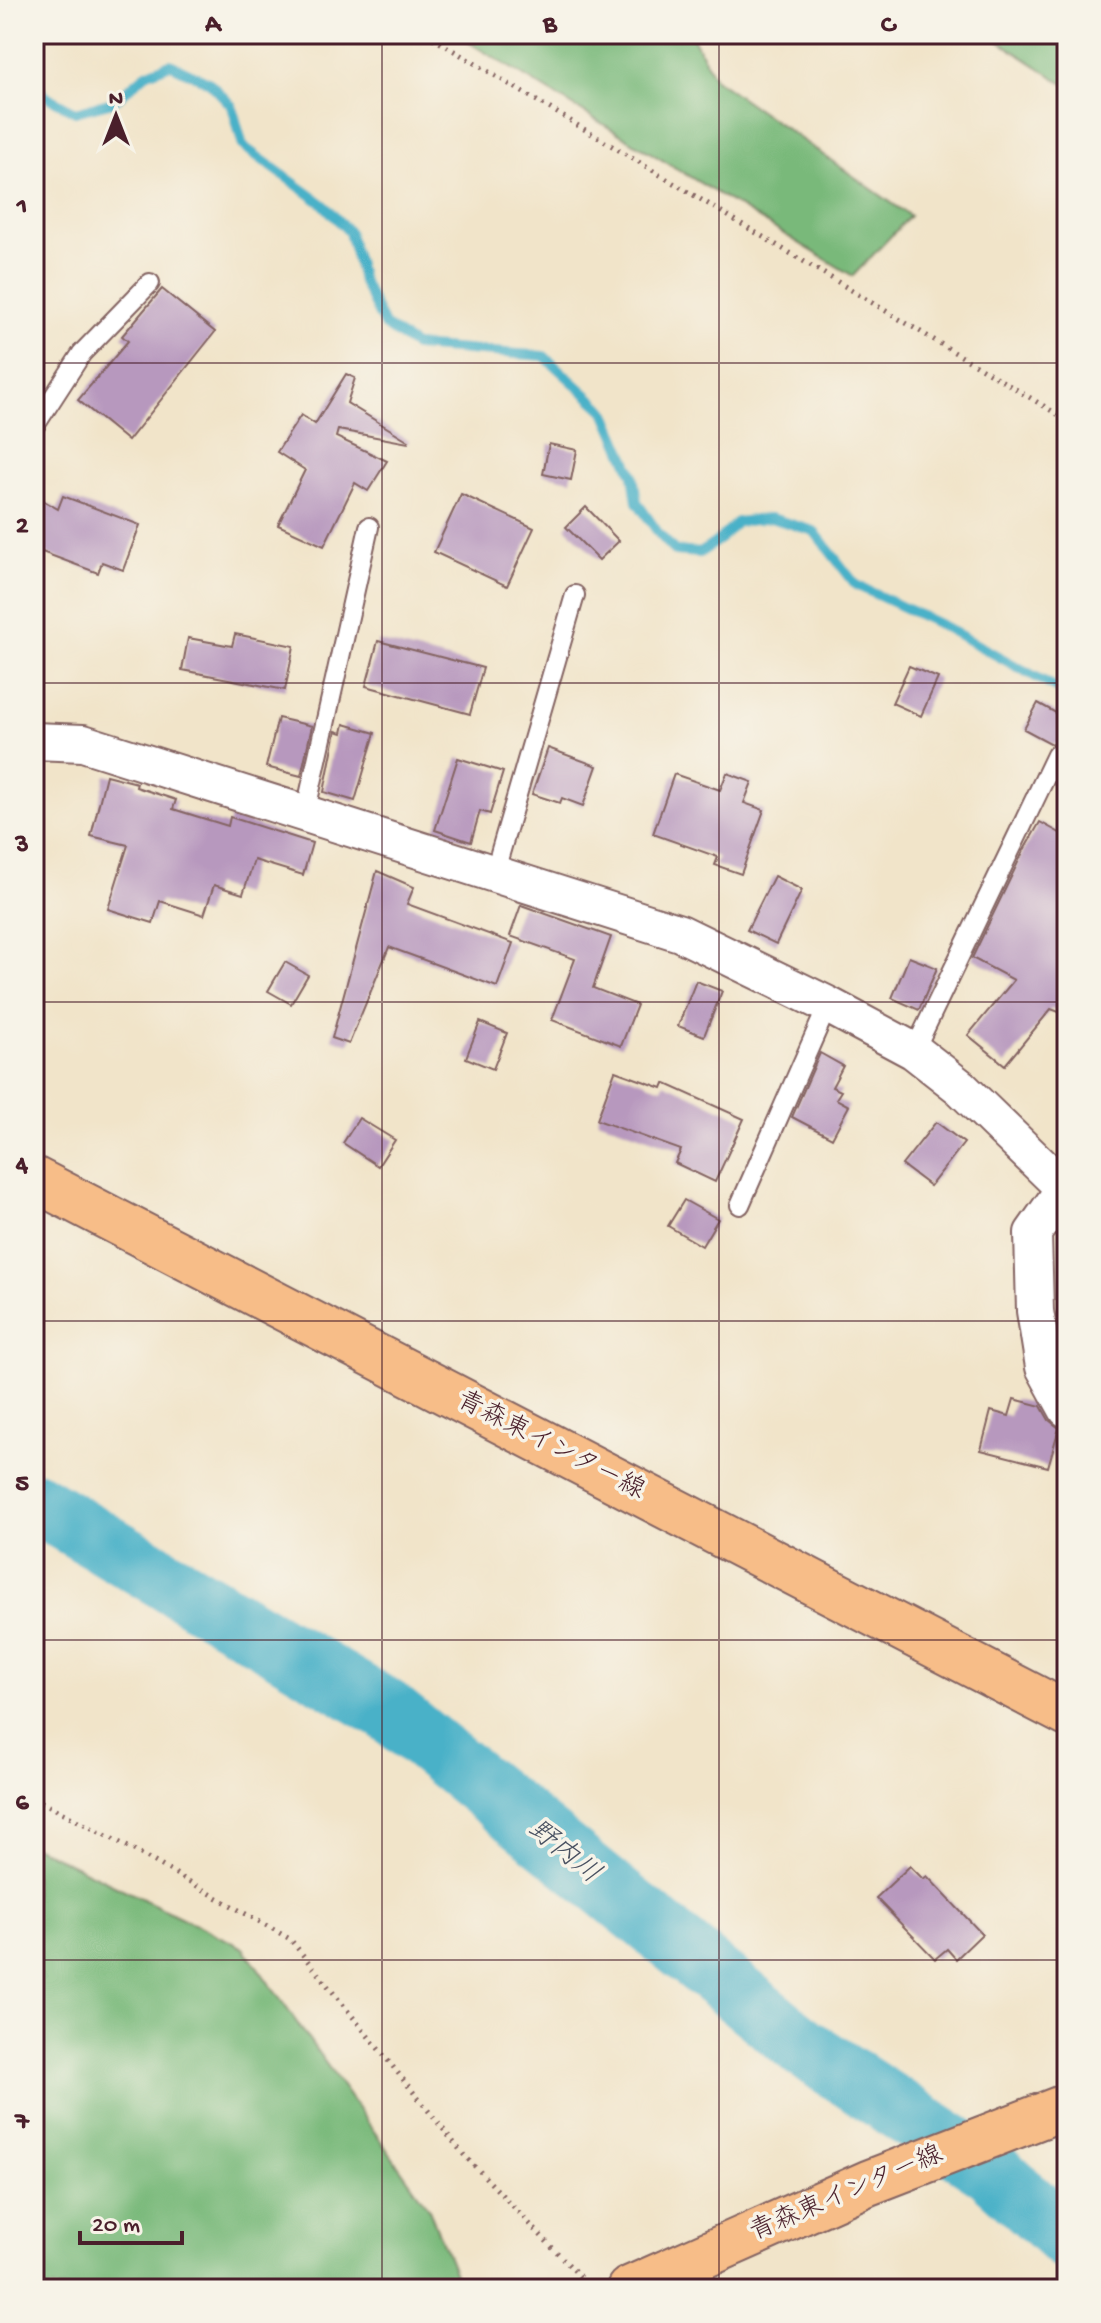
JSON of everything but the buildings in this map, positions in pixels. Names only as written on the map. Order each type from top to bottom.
[{"type":"main road","name":"青森東インター線","points":[[34,1179],[1067,1714]]},
{"type":"main road","name":"青森東インター線","points":[[629,2289],[868,2183],[1067,2106]]},
{"type":"street","points":[[34,741],[83,743],[680,933],[914,1051],[960,1087],[1065,1190],[1033,1233],[1035,1311],[1044,1367],[1067,1409]]},
{"type":"lane","points":[[34,427],[82,353],[150,283]]},
{"type":"lane","points":[[305,814],[369,527]]},
{"type":"lane","points":[[494,874],[575,595]]},
{"type":"lane","points":[[914,1051],[1056,755]]},
{"type":"lane","points":[[740,1205],[828,1005]]},
{"type":"path","points":[[426,34],[1067,420]]},
{"type":"path","points":[[34,1798],[132,1849],[290,1939],[464,2155],[591,2289]]},
{"type":"green space","points":[[455,34],[691,34],[715,79],[910,216],[853,276]]},
{"type":"green space","points":[[988,34],[1067,34],[1067,86]]},
{"type":"green space","points":[[34,1846],[244,1948],[429,2209],[457,2279],[440,2289],[34,2289]]},
{"type":"waterway","points":[[34,78],[43,94],[75,112],[113,102],[146,74],[170,64],[210,83],[232,106],[243,146],[323,204],[349,232],[362,280],[384,325],[415,346],[544,356],[605,411],[633,475],[637,502],[675,551],[700,553],[737,522],[771,518],[814,531],[856,585],[943,626],[1067,694]]},
{"type":"waterway","name":"野内川","points":[[34,1502],[387,1710],[806,2049],[990,2169],[1067,2239]]}]
